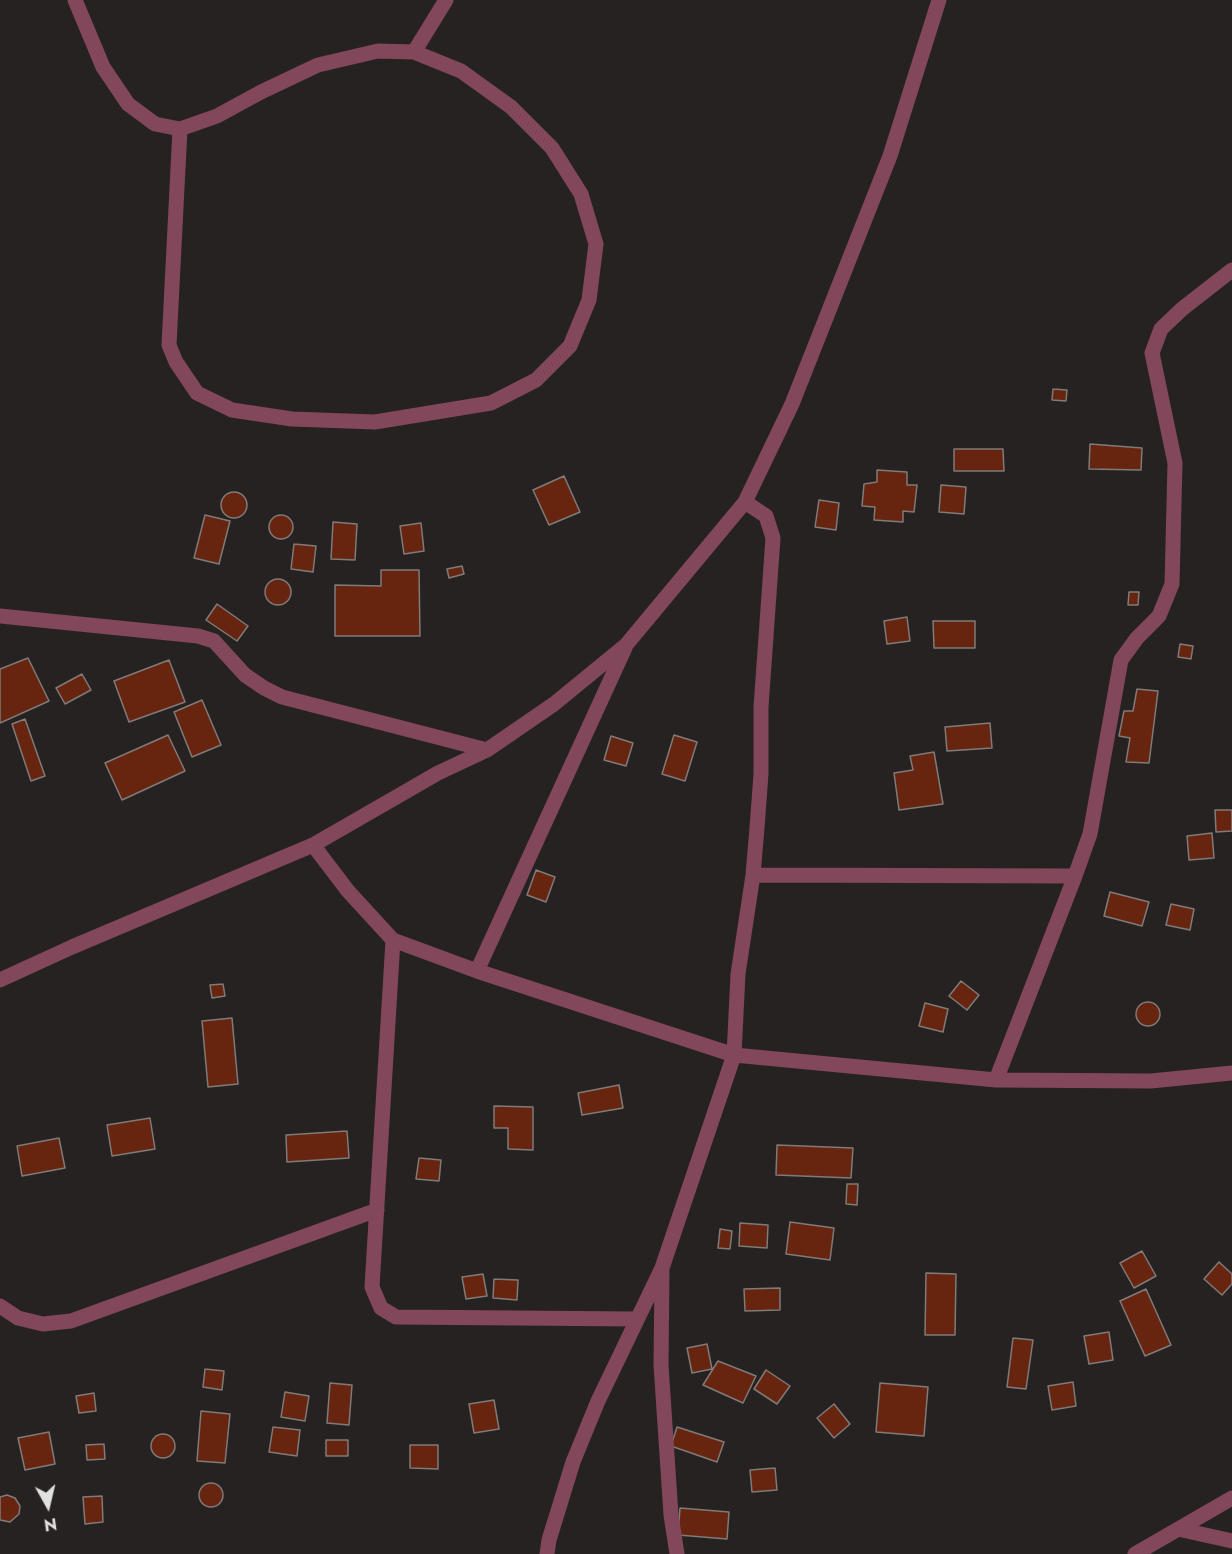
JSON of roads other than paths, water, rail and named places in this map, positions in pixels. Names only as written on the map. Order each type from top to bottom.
[{"type":"street","points":[[75,0],[103,67],[128,104],[155,124],[180,129],[217,116],[318,65],[378,51],[414,52],[460,71],[511,107],[552,148],[581,194],[596,244],[590,300],[570,346],[536,380],[491,402],[375,422],[292,419],[232,410],[197,393],[176,363],[170,345],[180,129]]},
{"type":"street","points":[[414,52],[446,0]]},
{"type":"street","points":[[0,980],[313,845],[438,773],[487,750],[554,704],[626,645],[745,502],[792,404],[890,156],[939,0]]},
{"type":"street","points":[[996,1080],[1090,834],[1121,660],[1137,638],[1159,616],[1172,584],[1175,463],[1152,353],[1161,329],[1182,309],[1232,270]]},
{"type":"street","points":[[547,1554],[549,1540],[573,1462],[598,1401],[662,1268],[734,1055],[738,974],[753,875],[761,774],[761,707],[773,538],[766,516],[745,502]]},
{"type":"street","points":[[0,616],[198,636],[214,641],[245,675],[282,697],[487,750]]},
{"type":"street","points":[[477,971],[626,645]]},
{"type":"street","points":[[313,845],[348,891],[393,940],[477,971],[734,1055],[996,1080],[1151,1081],[1232,1073]]},
{"type":"street","points":[[753,875],[1075,876]]},
{"type":"street","points":[[393,940],[372,1287],[381,1308],[396,1317],[636,1319]]},
{"type":"street","points":[[0,1306],[18,1318],[43,1323],[71,1321],[377,1210]]},
{"type":"street","points":[[662,1268],[661,1365],[671,1515],[677,1554]]},
{"type":"street","points":[[1135,1554],[1232,1498]]},
{"type":"street","points":[[1178,1529],[1232,1541]]}]
